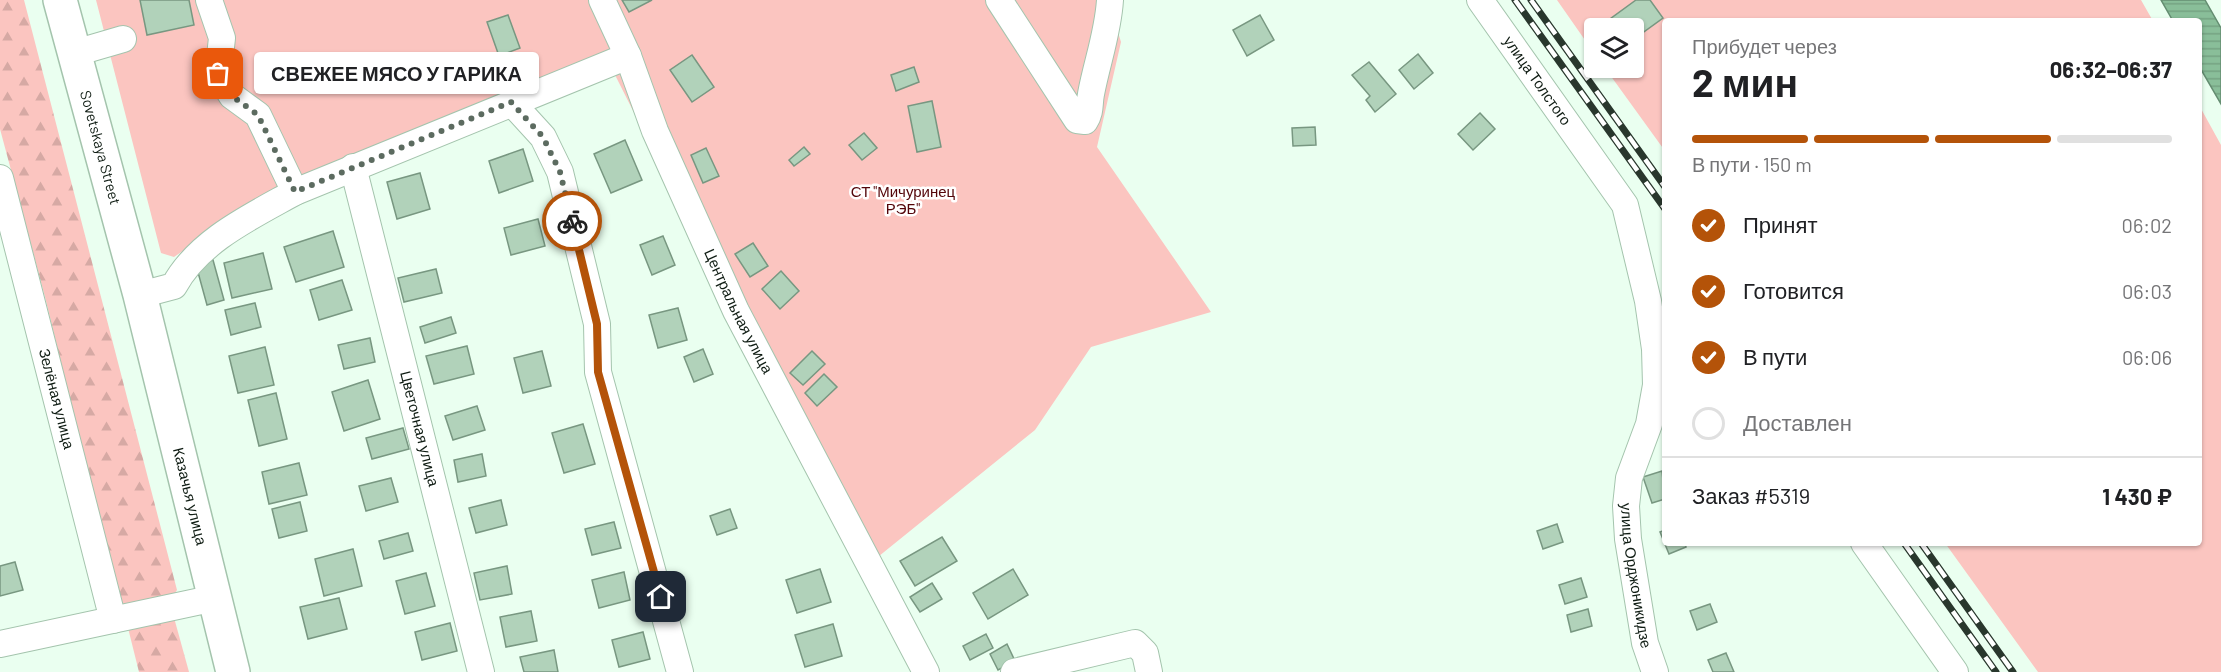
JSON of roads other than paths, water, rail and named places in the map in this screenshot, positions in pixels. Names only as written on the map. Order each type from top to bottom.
[{"type":"main road","name":"Sovetskaya Street","points":[[60,0],[143,308]]},
{"type":"main road","name":"Казачья улица","points":[[143,308],[233,672]]},
{"type":"street","points":[[209,0],[222,38],[218,74],[232,96],[258,115],[295,192]]},
{"type":"street","name":"Центральная улица","points":[[602,0],[628,56],[655,131],[736,311],[926,672]]},
{"type":"street","points":[[999,0],[1059,96],[1077,120],[1085,121],[1090,113],[1091,95],[1108,31],[1110,0]]},
{"type":"street","name":"улица Толстого","points":[[1480,0],[1625,205],[1657,309]]},
{"type":"street","points":[[75,53],[123,39]]},
{"type":"street","points":[[143,308],[174,286],[184,268],[201,252],[247,219],[295,192],[356,176],[511,102],[628,56]]},
{"type":"street","points":[[511,102],[543,137],[560,172],[597,324],[598,372],[680,672]]},
{"type":"street","name":"Цветочная улица","points":[[356,176],[481,672]]},
{"type":"street","name":"Зелёная улица","points":[[0,178],[113,620]]},
{"type":"street","name":"улица Орджоникидзе","points":[[1655,672],[1645,643],[1628,540],[1626,506],[1629,478],[1657,423],[1655,349],[1657,309]]},
{"type":"street","points":[[1866,546],[1955,672]]},
{"type":"street","points":[[0,644],[215,598]]},
{"type":"street","points":[[1014,672],[1135,643],[1145,653],[1149,672]]},
{"type":"railway","points":[[1515,0],[1662,205]]},
{"type":"railway","points":[[1531,0],[1662,183]]},
{"type":"railway","points":[[1906,546],[1996,672]]},
{"type":"railway","points":[[1923,546],[2013,672]]},
{"type":"place","name":"СВЕЖЕЕ МЯСО У ГАРИКА","points":[[218,74]]},
{"type":"park label","name":"СТ \"Мичуринец РЭБ\"","points":[[903,200]]}]
